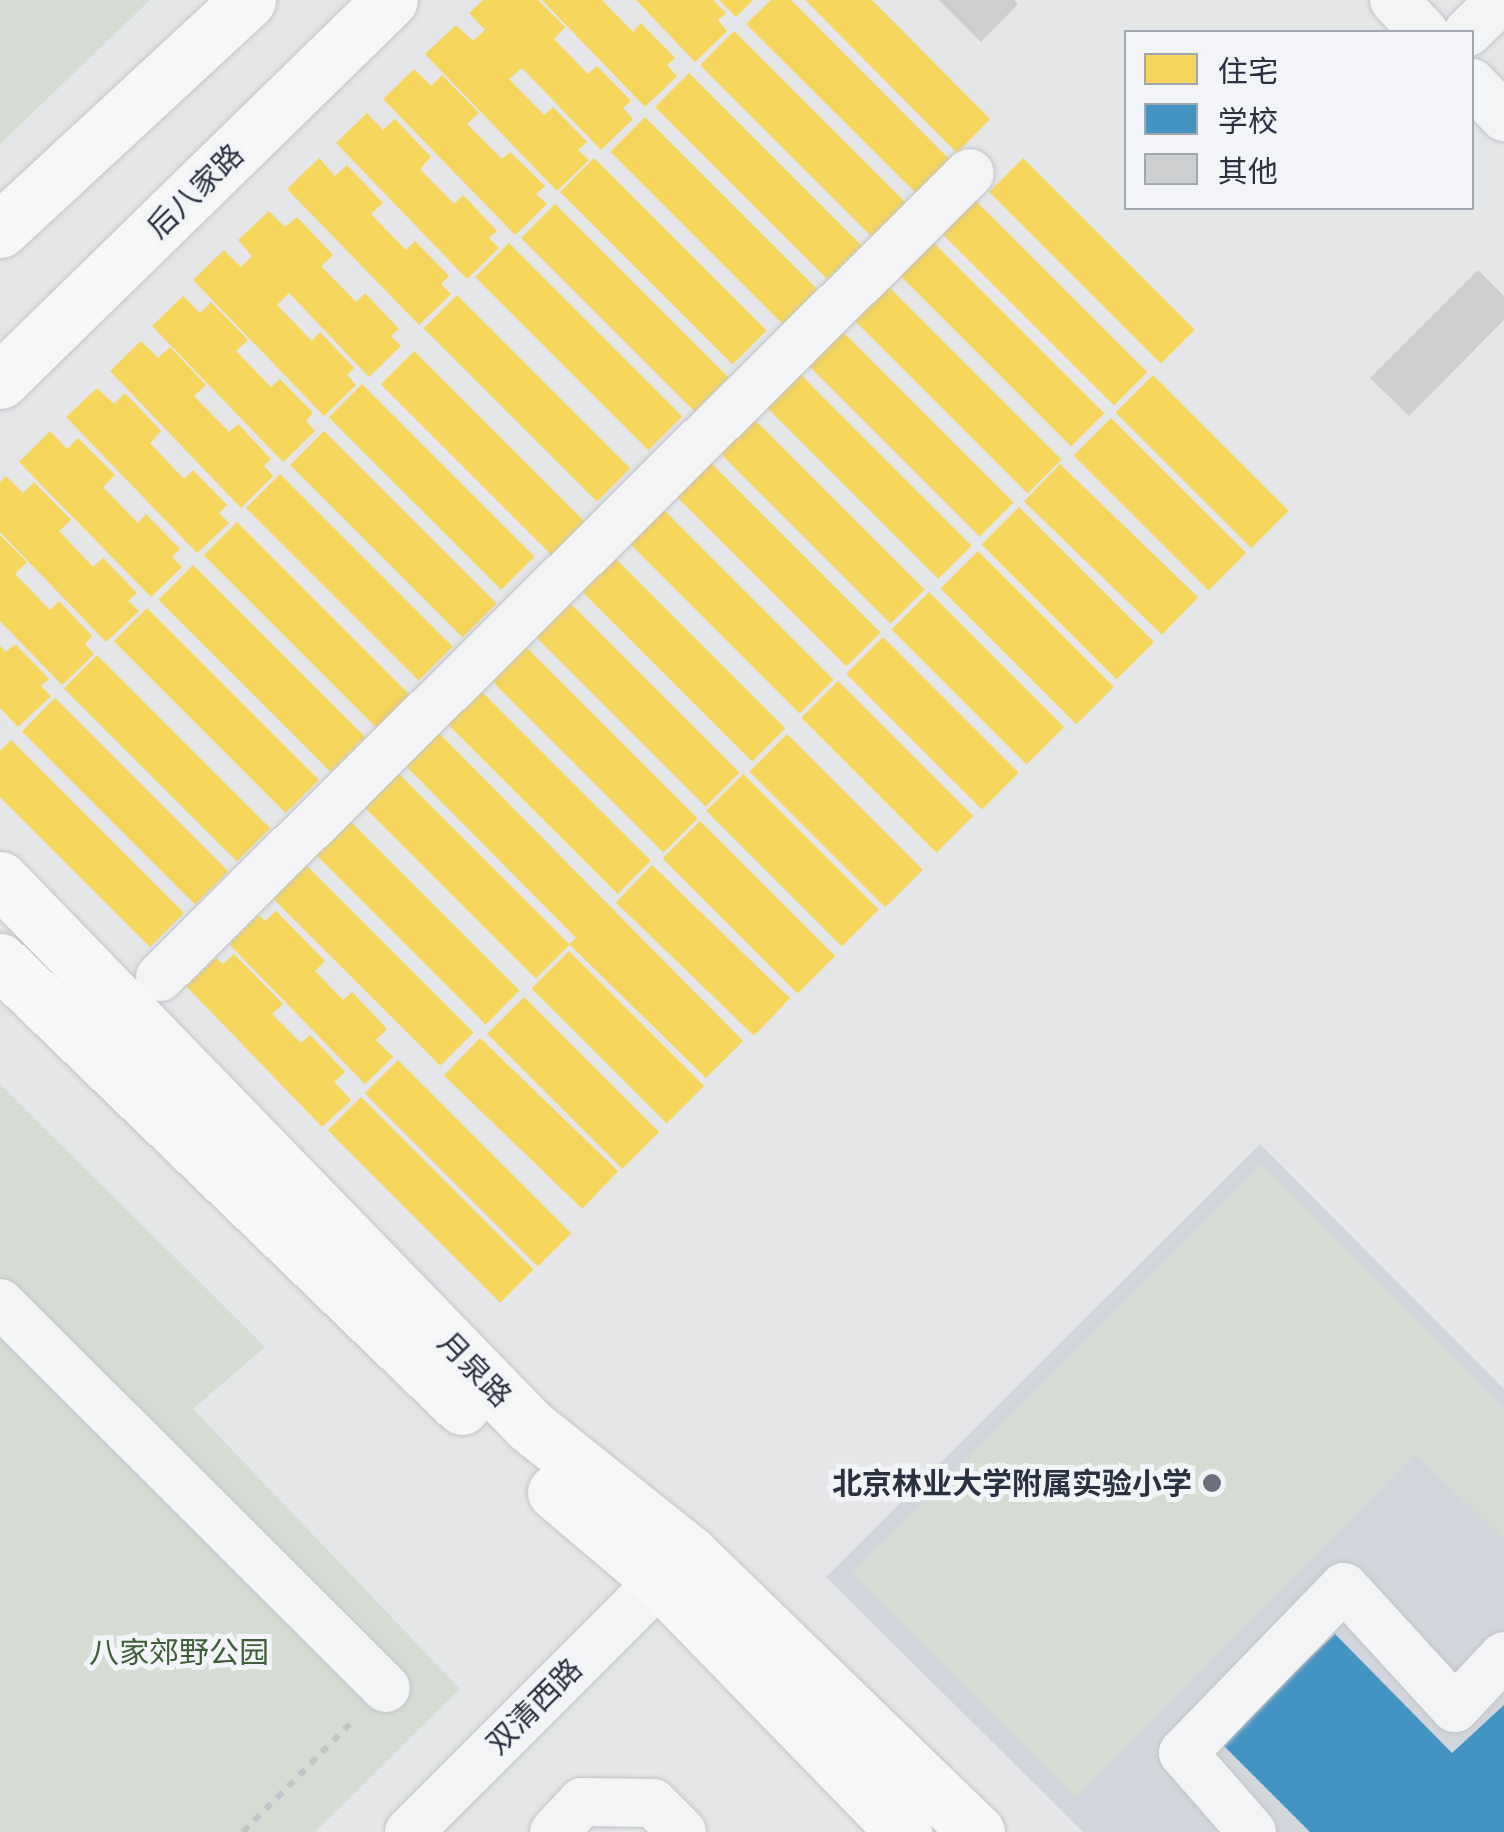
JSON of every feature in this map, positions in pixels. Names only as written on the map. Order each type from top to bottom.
[{"type":"main road","points":[[0,230],[248,0]]},
{"type":"main road","name":"后八家路","points":[[0,381],[390,0]]},
{"type":"main road","name":"月泉路","points":[[0,879],[530,1426],[689,1552],[977,1832]]},
{"type":"main road","name":"月泉路","points":[[0,961],[515,1459],[660,1581],[904,1832]]},
{"type":"street","points":[[1394,0],[1422,30]]},
{"type":"street","points":[[1470,30],[1501,0]]},
{"type":"street","points":[[1474,85],[1504,117]]},
{"type":"street","points":[[160,977],[970,172]]},
{"type":"street","points":[[0,1302],[386,1688]]},
{"type":"street","name":"双清西路","points":[[408,1832],[660,1581]]},
{"type":"street","points":[[1252,1832],[1184,1753],[1344,1586],[1455,1708],[1504,1656]]},
{"type":"street","points":[[554,1832],[582,1802],[653,1803],[682,1832]]},
{"type":"path","points":[[242,1832],[386,1688]]},
{"type":"shaded area","name":"北京林业大学附属实验小学","points":[[1260,1144],[1504,1389],[1504,1832],[1083,1832],[826,1577]]},
{"type":"green space","points":[[0,0],[150,0],[0,144]]},
{"type":"green space","name":"八家郊野公园","points":[[0,1084],[265,1347],[193,1409],[460,1689],[315,1832],[0,1832]]},
{"type":"green space","name":"北京林业大学附属实验小学","points":[[1262,1164],[1504,1409],[1504,1539],[1415,1454],[1075,1797],[852,1573]]},
{"type":"building: 住宅","points":[[483,0],[538,0],[565,27],[554,39],[588,74],[597,66],[631,101],[623,108],[633,119],[601,150],[522,68],[509,79],[544,115],[553,107],[587,142],[578,150],[589,160],[557,191],[425,54],[456,25],[473,41],[485,30],[469,13]]},
{"type":"building: 住宅","points":[[542,0],[602,0],[633,32],[641,23],[675,58],[667,65],[677,76],[645,107]]},
{"type":"building: 住宅","points":[[636,0],[713,0],[726,13],[718,20],[727,31],[695,62]]},
{"type":"building: 住宅","points":[[719,0],[753,0],[736,17]]},
{"type":"building: 住宅","points":[[771,0],[791,0],[953,163],[919,196],[746,24]]},
{"type":"building: 住宅","points":[[805,0],[872,0],[990,119],[957,153]]},
{"type":"building: 住宅","points":[[734,31],[907,204],[873,237],[700,65]]},
{"type":"building: 住宅","points":[[414,69],[431,86],[442,75],[479,113],[467,124],[502,159],[510,152],[545,186],[536,194],[547,204],[515,235],[383,99]]},
{"type":"building: 住宅","points":[[689,73],[862,246],[828,279],[655,107]]},
{"type":"building: 住宅","points":[[367,113],[383,130],[395,119],[431,157],[420,169],[454,204],[463,195],[497,231],[489,238],[499,248],[467,279],[336,143]]},
{"type":"building: 住宅","points":[[645,117],[818,290],[783,324],[610,152]]},
{"type":"building: 住宅","points":[[319,158],[335,176],[347,165],[383,203],[371,214],[406,250],[415,241],[449,276],[441,284],[451,294],[419,325],[287,189]]},
{"type":"building: 住宅","points":[[594,158],[767,331],[733,364],[560,192]]},
{"type":"building: 住宅","points":[[1023,158],[1195,330],[1161,364],[989,192]]},
{"type":"building: 住宅","points":[[974,199],[1147,372],[1114,405],[941,232]]},
{"type":"building: 住宅","points":[[555,204],[728,377],[694,411],[521,238]]},
{"type":"building: 住宅","points":[[269,211],[285,227],[297,217],[333,255],[321,266],[356,302],[365,293],[399,329],[391,336],[401,346],[369,377],[289,293],[277,305],[312,341],[320,332],[354,368],[347,375],[356,385],[324,416],[193,280],[224,250],[241,267],[252,256],[238,240]]},
{"type":"building: 住宅","points":[[931,240],[1104,413],[1071,446],[898,273]]},
{"type":"building: 住宅","points":[[509,243],[682,416],[648,450],[475,277]]},
{"type":"building: 住宅","points":[[889,287],[1062,460],[1028,493],[855,321]]},
{"type":"building: 住宅","points":[[457,295],[630,468],[597,501],[424,328]]},
{"type":"building: 住宅","points":[[183,296],[200,313],[211,302],[248,340],[236,351],[271,387],[280,379],[313,413],[306,421],[315,431],[283,462],[152,326]]},
{"type":"building: 住宅","points":[[841,330],[1014,503],[980,536],[807,364]]},
{"type":"building: 住宅","points":[[141,341],[158,358],[170,347],[206,385],[194,396],[229,432],[238,424],[271,459],[264,466],[273,476],[241,508],[110,371]]},
{"type":"building: 住宅","points":[[414,351],[587,524],[554,557],[381,384]]},
{"type":"building: 住宅","points":[[799,373],[972,546],[938,579],[766,406]]},
{"type":"building: 住宅","points":[[1153,375],[1289,511],[1251,548],[1116,412]]},
{"type":"building: 住宅","points":[[362,384],[535,557],[501,590],[329,417]]},
{"type":"building: 住宅","points":[[97,388],[114,404],[125,393],[161,431],[150,443],[184,479],[193,470],[227,505],[219,513],[229,523],[197,553],[66,417]]},
{"type":"building: 住宅","points":[[752,417],[925,590],[891,623],[718,451]]},
{"type":"building: 住宅","points":[[1111,418],[1246,553],[1209,591],[1074,455]]},
{"type":"building: 住宅","points":[[50,431],[67,449],[78,438],[115,475],[103,487],[138,523],[146,514],[180,549],[172,557],[182,567],[151,597],[19,462]]},
{"type":"building: 住宅","points":[[324,431],[497,604],[463,637],[290,465]]},
{"type":"building: 住宅","points":[[707,459],[880,632],[846,666],[673,493]]},
{"type":"building: 住宅","points":[[1060,464],[1198,597],[1162,635],[1024,501]]},
{"type":"building: 住宅","points":[[280,474],[453,647],[419,680],[246,508]]},
{"type":"building: 住宅","points":[[6,476],[23,493],[34,482],[71,520],[59,531],[93,567],[103,558],[137,593],[128,601],[139,611],[106,642],[0,532],[0,482]]},
{"type":"building: 住宅","points":[[661,507],[834,680],[800,713],[627,541]]},
{"type":"building: 住宅","points":[[1019,507],[1154,642],[1117,680],[982,544]]},
{"type":"building: 住宅","points":[[237,522],[410,695],[376,728],[204,555]]},
{"type":"building: 住宅","points":[[0,535],[27,562],[15,574],[50,610],[59,601],[92,636],[85,644],[94,654],[62,685],[0,621]]},
{"type":"building: 住宅","points":[[978,551],[1114,687],[1076,724],[941,588]]},
{"type":"building: 住宅","points":[[612,555],[785,728],[752,761],[579,588]]},
{"type":"building: 住宅","points":[[193,565],[365,737],[330,771],[158,600]]},
{"type":"building: 住宅","points":[[929,592],[1064,727],[1027,765],[892,629]]},
{"type":"building: 住宅","points":[[567,600],[740,773],[706,806],[533,634]]},
{"type":"building: 住宅","points":[[147,608],[319,780],[286,813],[114,641]]},
{"type":"building: 住宅","points":[[883,637],[1019,773],[982,810],[846,674]]},
{"type":"building: 住宅","points":[[15,644],[49,679],[41,686],[51,696],[18,727],[0,708],[0,646],[6,652]]},
{"type":"building: 住宅","points":[[525,646],[698,819],[664,852],[491,680]]},
{"type":"building: 住宅","points":[[97,655],[270,828],[237,861],[64,688]]},
{"type":"building: 住宅","points":[[838,681],[973,816],[936,853],[801,718]]},
{"type":"building: 住宅","points":[[479,689],[651,861],[618,894],[446,722]]},
{"type":"building: 住宅","points":[[55,698],[228,871],[195,904],[22,731]]},
{"type":"building: 住宅","points":[[436,730],[743,1041],[706,1078],[569,944],[576,938],[403,763]]},
{"type":"building: 住宅","points":[[787,734],[923,870],[885,907],[750,771]]},
{"type":"building: 住宅","points":[[11,740],[184,913],[150,947],[0,797],[0,751]]},
{"type":"building: 住宅","points":[[397,772],[570,945],[536,978],[363,806]]},
{"type":"building: 住宅","points":[[743,774],[879,910],[842,947],[706,811]]},
{"type":"building: 住宅","points":[[347,818],[520,991],[486,1024],[313,852]]},
{"type":"building: 住宅","points":[[700,821],[835,956],[798,994],[663,858]]},
{"type":"building: 住宅","points":[[301,860],[474,1033],[440,1066],[268,893]]},
{"type":"building: 住宅","points":[[652,865],[790,998],[754,1036],[616,902]]},
{"type":"building: 住宅","points":[[276,911],[325,961],[315,971],[343,1000],[352,992],[387,1029],[376,1040],[393,1057],[365,1084],[229,944],[258,915],[265,921]]},
{"type":"building: 住宅","points":[[569,951],[704,1086],[667,1124],[532,988]]},
{"type":"building: 住宅","points":[[234,954],[283,1004],[272,1014],[301,1043],[310,1035],[345,1072],[334,1082],[351,1100],[322,1127],[186,986],[216,958],[223,964]]},
{"type":"building: 住宅","points":[[524,997],[659,1132],[622,1169],[487,1034]]},
{"type":"building: 住宅","points":[[480,1038],[618,1171],[582,1209],[444,1075]]},
{"type":"building: 住宅","points":[[398,1060],[571,1233],[538,1266],[365,1093]]},
{"type":"building: 住宅","points":[[361,1097],[534,1270],[500,1303],[328,1130]]},
{"type":"building: 学校","points":[[1335,1634],[1452,1753],[1504,1705],[1504,1832],[1310,1832],[1220,1742]]},
{"type":"building: 其他","points":[[939,0],[1014,0],[1018,4],[981,42]]},
{"type":"building: 其他","points":[[1478,270],[1504,296],[1504,320],[1409,416],[1370,378]]},
{"type":"place","name":"北京林业大学附属实验小学","points":[[1212,1483]]}]
